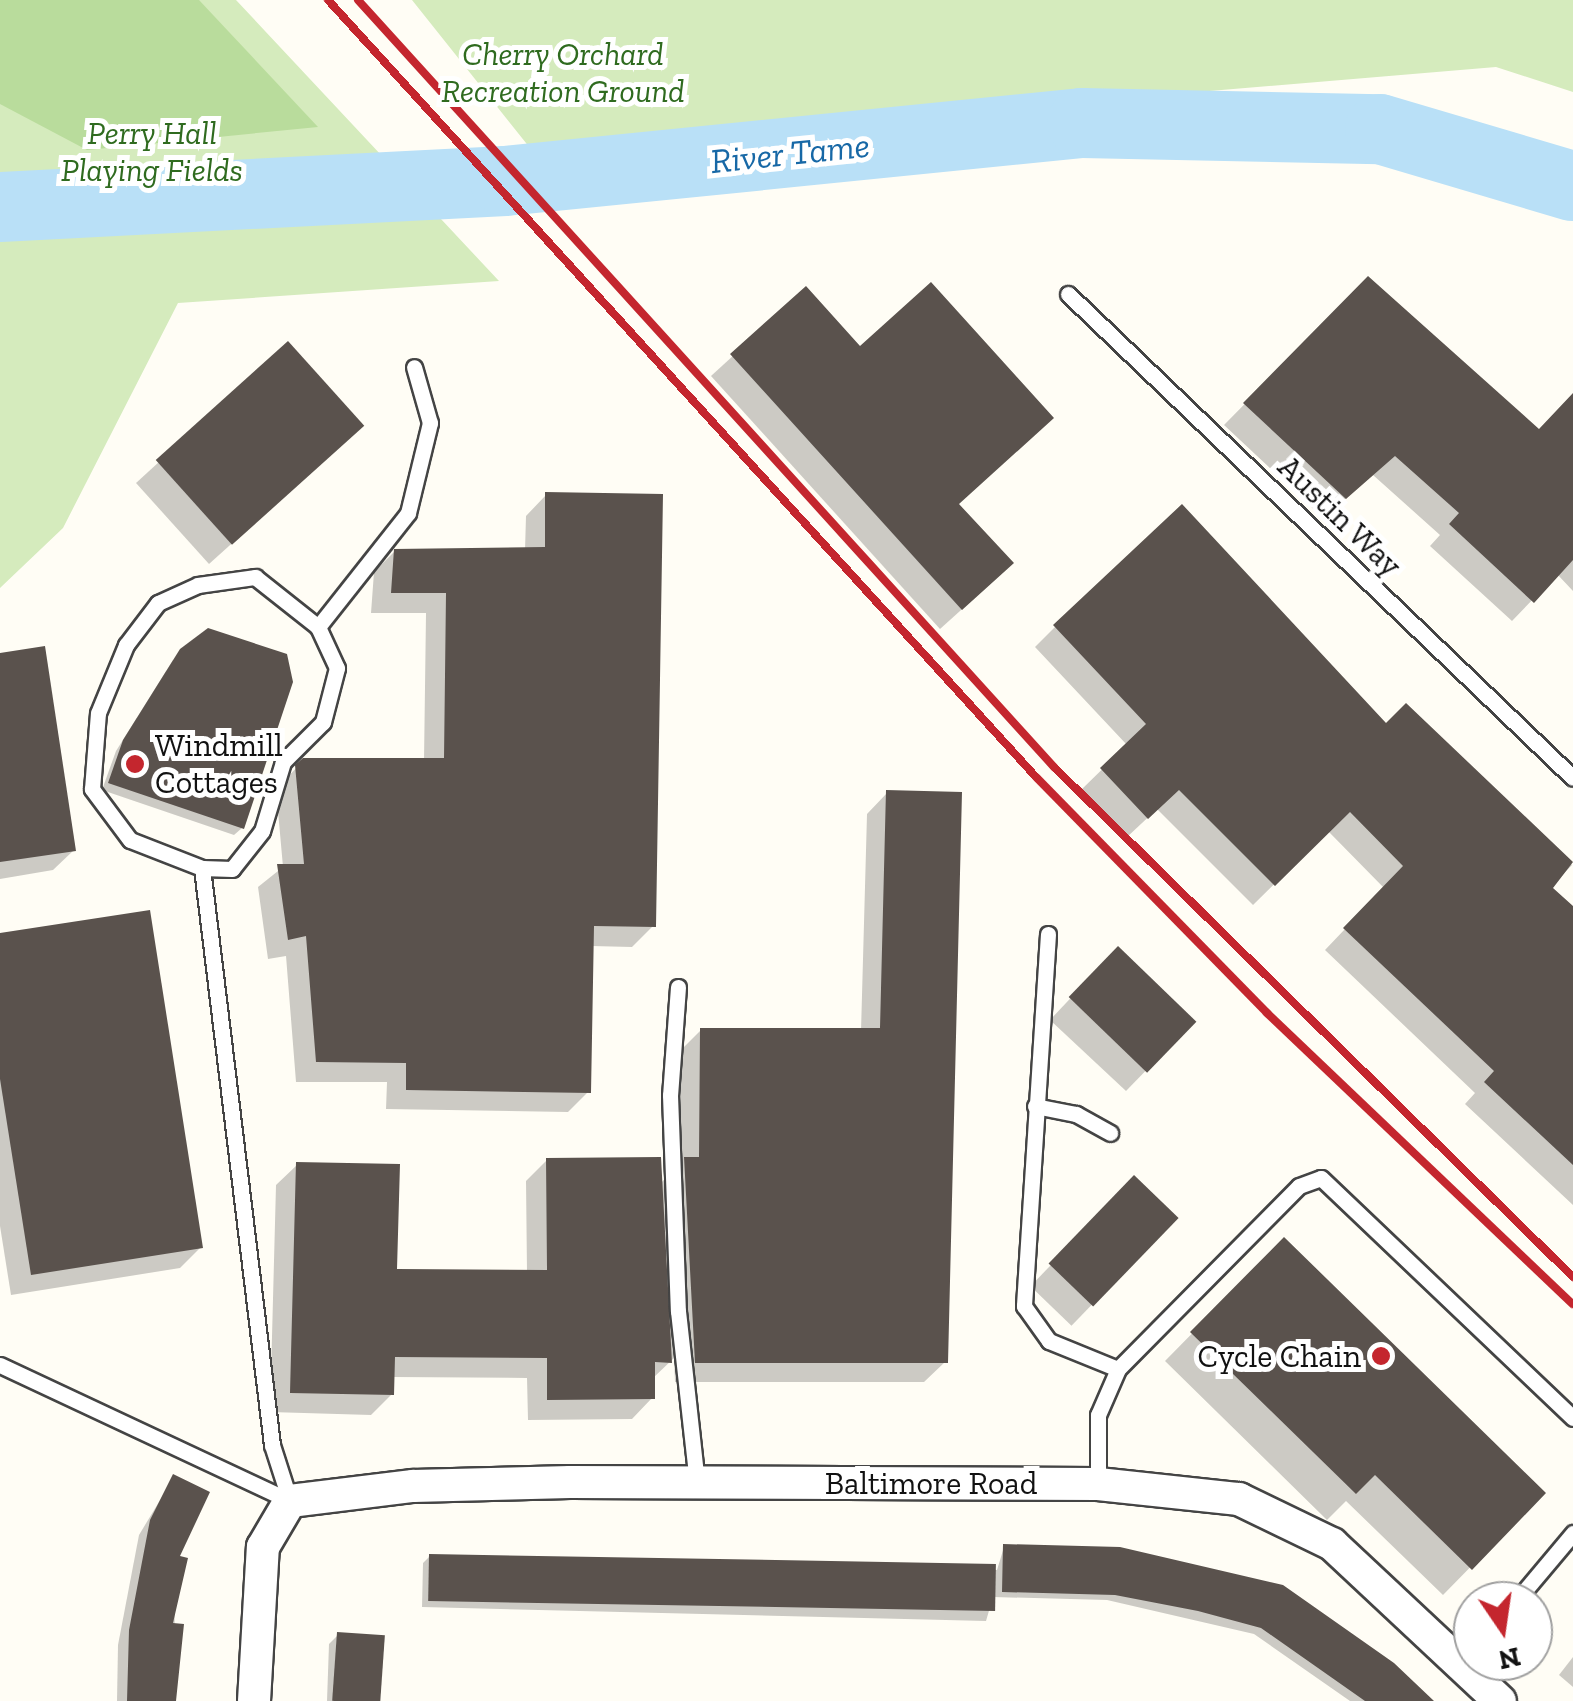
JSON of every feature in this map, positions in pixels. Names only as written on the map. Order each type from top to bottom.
[{"type":"street","name":"Baltimore Road","points":[[290,1500],[413,1486],[698,1482],[1098,1484],[1239,1500],[1332,1544],[1453,1648]]},
{"type":"street","points":[[254,1701],[263,1547],[290,1500]]},
{"type":"street","name":"Baltimore Road","points":[[1484,1681],[1500,1701]]},
{"type":"lane","name":"Austin Way","points":[[1068,294],[1570,770]]},
{"type":"lane","points":[[318,627],[408,513],[430,423],[414,367]]},
{"type":"lane","points":[[254,577],[318,627],[336,668],[323,722],[283,762],[262,832],[232,869],[202,868],[130,840],[92,790],[98,712],[126,645],[158,603],[198,585],[254,577]]},
{"type":"lane","points":[[202,868],[272,1445],[290,1500]]},
{"type":"lane","points":[[1048,934],[1024,1306],[1048,1341],[1118,1370]]},
{"type":"lane","points":[[678,986],[670,1096],[678,1311],[698,1482]]},
{"type":"lane","points":[[1035,1106],[1076,1114],[1110,1133]]},
{"type":"lane","points":[[1098,1484],[1098,1415],[1118,1370],[1299,1186],[1322,1178],[1573,1418]]},
{"type":"lane","points":[[0,1365],[290,1500]]},
{"type":"lane","points":[[1533,1581],[1573,1534]]},
{"type":"green space","name":"Perry Hall Playing Fields","points":[[0,0],[236,0],[499,281],[178,303],[63,528],[0,588]]},
{"type":"green space","points":[[0,0],[199,0],[318,127],[87,150],[0,104]]},
{"type":"green space","name":"Cherry Orchard Recreation Ground","points":[[412,0],[1573,0],[1573,92],[1496,67],[530,148]]},
{"type":"building","points":[[1368,276],[1539,429],[1573,393],[1573,560],[1534,603],[1449,524],[1459,513],[1395,456],[1346,499],[1243,403]]},
{"type":"building","points":[[931,282],[1054,418],[959,504],[1014,563],[962,610],[730,354],[806,286],[860,346]]},
{"type":"building","points":[[288,341],[364,426],[232,545],[156,460]]},
{"type":"building","points":[[545,492],[663,494],[656,927],[594,926],[591,1093],[406,1090],[406,1063],[316,1062],[306,936],[288,940],[277,864],[304,864],[295,765],[303,758],[444,758],[446,593],[391,593],[394,549],[545,547]]},
{"type":"building","points":[[1182,504],[1386,723],[1406,703],[1573,862],[1553,888],[1573,906],[1573,1165],[1484,1082],[1494,1071],[1343,928],[1403,866],[1350,812],[1275,886],[1179,790],[1148,819],[1100,768],[1146,724],[1053,625]]},
{"type":"building","points":[[208,628],[287,654],[293,682],[244,829],[108,783],[123,740],[180,649]]},
{"type":"building","points":[[45,646],[76,851],[0,862],[0,653]]},
{"type":"building","points":[[886,790],[962,792],[948,1363],[695,1363],[684,1157],[699,1157],[700,1028],[880,1028]]},
{"type":"building","points":[[150,910],[203,1248],[31,1275],[0,1079],[0,933]]},
{"type":"building","points":[[1118,946],[1196,1022],[1147,1073],[1069,997]]},
{"type":"building","points":[[661,1157],[672,1363],[655,1362],[655,1399],[547,1400],[547,1358],[395,1357],[394,1395],[290,1393],[296,1162],[400,1164],[397,1269],[547,1270],[546,1158]]},
{"type":"building","points":[[1134,1175],[1179,1218],[1093,1307],[1049,1263]]},
{"type":"building","points":[[1284,1237],[1546,1493],[1472,1570],[1375,1475],[1356,1494],[1190,1332]]},
{"type":"building","points":[[173,1474],[210,1492],[180,1556],[188,1558],[173,1623],[184,1624],[176,1701],[127,1701],[129,1630],[150,1520]]},
{"type":"building","points":[[1003,1544],[1120,1547],[1283,1585],[1394,1663],[1434,1701],[1365,1701],[1261,1628],[1198,1611],[1115,1595],[1002,1592]]},
{"type":"building","points":[[429,1554],[996,1564],[995,1611],[428,1601]]},
{"type":"building","points":[[337,1632],[385,1635],[380,1701],[332,1701]]},
{"type":"waterway","name":"River Tame","points":[[0,207],[505,181],[1082,123],[1380,129],[1573,186]]},
{"type":"railway","points":[[328,0],[1037,778],[1267,1013],[1573,1304]]},
{"type":"railway","points":[[358,0],[1054,767],[1573,1277]]},
{"type":"place","name":"Windmill Cottages","points":[[135,764]]},
{"type":"place","name":"Cycle Chain","points":[[1381,1356]]}]
